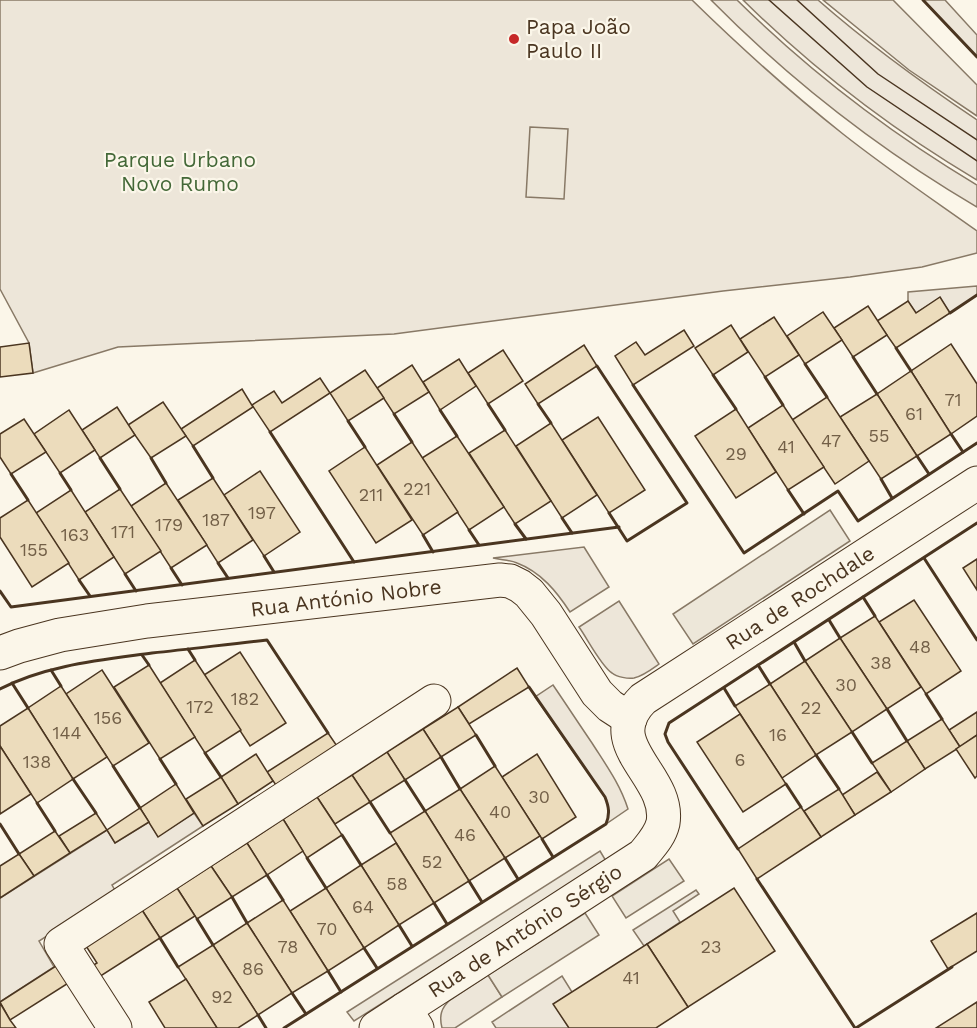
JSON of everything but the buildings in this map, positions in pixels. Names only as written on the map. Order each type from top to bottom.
[{"type":"street","name":"Rua de Rochdale","points":[[630,719],[634,709],[643,699],[977,483]]},
{"type":"street","name":"Rua António Nobre","points":[[0,653],[60,635],[147,621],[500,580],[510,581],[529,593],[546,614],[597,693],[610,706],[630,719]]},
{"type":"street","points":[[115,1028],[61,944],[434,701]]},
{"type":"street","name":"Rua de António Sérgio","points":[[376,1028],[411,1019],[643,855],[656,840],[663,824],[663,805],[657,789],[631,747],[628,734],[630,719]]},
{"type":"green space","name":"Parque Urbano Novo Rumo","points":[[0,0],[692,0],[728,35],[823,118],[977,231],[977,253],[922,267],[394,334],[118,347],[33,373],[29,343],[0,289]]},
{"type":"green space","points":[[711,0],[737,0],[793,52],[851,100],[913,144],[977,185],[977,207],[906,162],[837,112],[772,58]]},
{"type":"green space","points":[[743,0],[818,0],[896,63],[977,120],[977,180],[915,141],[825,74]]},
{"type":"green space","points":[[823,0],[893,0],[977,85],[977,116],[909,70]]},
{"type":"green space","points":[[923,0],[945,0],[977,35],[977,57]]},
{"type":"green space","points":[[977,286],[977,295],[950,313],[940,298],[916,313],[908,301],[908,292]]},
{"type":"green space","points":[[584,547],[609,587],[570,612],[554,590],[534,572],[514,562],[493,558]]},
{"type":"green space","points":[[619,601],[659,664],[634,678],[620,677],[608,669],[579,627]]},
{"type":"green space","points":[[553,685],[607,767],[625,800],[628,809],[606,824],[608,810],[605,797],[535,697]]},
{"type":"green space","points":[[194,813],[203,826],[112,885],[116,892],[39,941],[54,967],[0,1002],[0,898],[107,830],[115,843],[149,822],[158,836]]},
{"type":"green space","points":[[696,890],[699,894],[673,911],[680,922],[644,946],[633,930]]},
{"type":"green space","points":[[488,975],[502,997],[455,1028],[442,1028],[442,1013],[447,1003]]},
{"type":"green space","points":[[562,976],[572,992],[554,1004],[569,1028],[496,1028],[492,1022]]},
{"type":"shaded area","points":[[530,127],[568,129],[564,199],[526,197]]},
{"type":"shaded area","points":[[830,510],[850,541],[693,644],[673,614]]},
{"type":"shaded area","points":[[600,851],[606,861],[354,1021],[347,1012]]},
{"type":"shaded area","points":[[669,859],[684,881],[626,918],[612,896]]},
{"type":"shaded area","points":[[585,913],[599,935],[502,997],[488,975]]},
{"type":"tram line","points":[[769,0],[867,87],[977,161]]},
{"type":"tram line","points":[[797,0],[878,74],[977,140]]},
{"type":"wall","points":[[923,0],[977,57]]},
{"type":"wall","points":[[950,313],[977,295]]},
{"type":"wall","points":[[896,348],[911,371]]},
{"type":"wall","points":[[853,357],[877,394]]},
{"type":"wall","points":[[805,364],[827,397]]},
{"type":"wall","points":[[597,366],[687,503],[627,541],[609,513]]},
{"type":"wall","points":[[713,375],[736,409]]},
{"type":"wall","points":[[765,377],[783,405]]},
{"type":"wall","points":[[633,385],[744,553],[838,491],[858,521],[977,443]]},
{"type":"wall","points":[[488,404],[505,430]]},
{"type":"wall","points":[[538,404],[551,423]]},
{"type":"wall","points":[[440,410],[457,436]]},
{"type":"wall","points":[[394,414],[412,442]]},
{"type":"wall","points":[[348,421],[365,447]]},
{"type":"wall","points":[[270,432],[354,562]]},
{"type":"wall","points":[[951,434],[963,452]]},
{"type":"wall","points":[[193,446],[213,478]]},
{"type":"wall","points":[[917,456],[929,474]]},
{"type":"wall","points":[[100,458],[120,489]]},
{"type":"wall","points":[[151,458],[166,483]]},
{"type":"wall","points":[[60,473],[71,490]]},
{"type":"wall","points":[[11,474],[28,500]]},
{"type":"wall","points":[[881,479],[892,498]]},
{"type":"wall","points":[[788,490],[804,514]]},
{"type":"wall","points":[[562,518],[572,533]]},
{"type":"wall","points":[[738,849],[668,742],[665,734],[669,723],[977,523]]},
{"type":"wall","points":[[515,524],[526,539]]},
{"type":"wall","points":[[0,591],[11,607],[619,527]]},
{"type":"wall","points":[[469,530],[479,545]]},
{"type":"wall","points":[[423,535],[433,552]]},
{"type":"wall","points":[[264,556],[274,572]]},
{"type":"wall","points":[[924,558],[977,640]]},
{"type":"wall","points":[[218,563],[228,578]]},
{"type":"wall","points":[[171,568],[182,585]]},
{"type":"wall","points":[[125,574],[136,591]]},
{"type":"wall","points":[[79,580],[90,596]]},
{"type":"wall","points":[[863,597],[875,616]]},
{"type":"wall","points":[[829,620],[840,638]]},
{"type":"wall","points":[[0,689],[36,674],[74,665],[113,658],[267,640],[328,733]]},
{"type":"wall","points":[[794,642],[805,661]]},
{"type":"wall","points":[[188,649],[195,660]]},
{"type":"wall","points":[[142,655],[149,665]]},
{"type":"wall","points":[[758,665],[770,684]]},
{"type":"wall","points":[[51,670],[61,686]]},
{"type":"wall","points":[[12,683],[28,708]]},
{"type":"wall","points":[[284,1028],[606,824],[608,810],[605,797],[529,687]]},
{"type":"wall","points":[[724,688],[735,706]]},
{"type":"wall","points":[[926,694],[942,719]]},
{"type":"wall","points":[[887,709],[907,741]]},
{"type":"wall","points":[[852,732],[872,763]]},
{"type":"wall","points":[[476,735],[495,766]]},
{"type":"wall","points":[[205,753],[221,777]]},
{"type":"wall","points":[[816,755],[839,789]]},
{"type":"wall","points":[[441,757],[460,789]]},
{"type":"wall","points":[[160,759],[176,784]]},
{"type":"wall","points":[[113,766],[140,808]]},
{"type":"wall","points":[[73,779],[96,813]]},
{"type":"wall","points":[[405,780],[425,811]]},
{"type":"wall","points":[[786,784],[801,807]]},
{"type":"wall","points":[[370,802],[390,833]]},
{"type":"wall","points":[[37,803],[55,831]]},
{"type":"wall","points":[[0,824],[19,854]]},
{"type":"wall","points":[[342,835],[361,865]]},
{"type":"wall","points":[[542,839],[553,857]]},
{"type":"wall","points":[[307,858],[326,888]]},
{"type":"wall","points":[[505,858],[518,879]]},
{"type":"wall","points":[[267,875],[283,900]]},
{"type":"wall","points":[[757,879],[855,1028]]},
{"type":"wall","points":[[469,881],[482,902]]},
{"type":"wall","points":[[232,897],[247,923]]},
{"type":"wall","points":[[434,903],[447,924]]},
{"type":"wall","points":[[197,919],[213,945]]},
{"type":"wall","points":[[399,925],[412,946]]},
{"type":"wall","points":[[160,938],[178,967]]},
{"type":"wall","points":[[364,948],[377,968]]},
{"type":"wall","points":[[856,1028],[952,967]]},
{"type":"wall","points":[[328,971],[341,992]]},
{"type":"wall","points":[[292,993],[306,1014]]},
{"type":"wall","points":[[258,1015],[266,1028]]},
{"type":"place","name":"Papa João Paulo II","points":[[514,39]]}]
